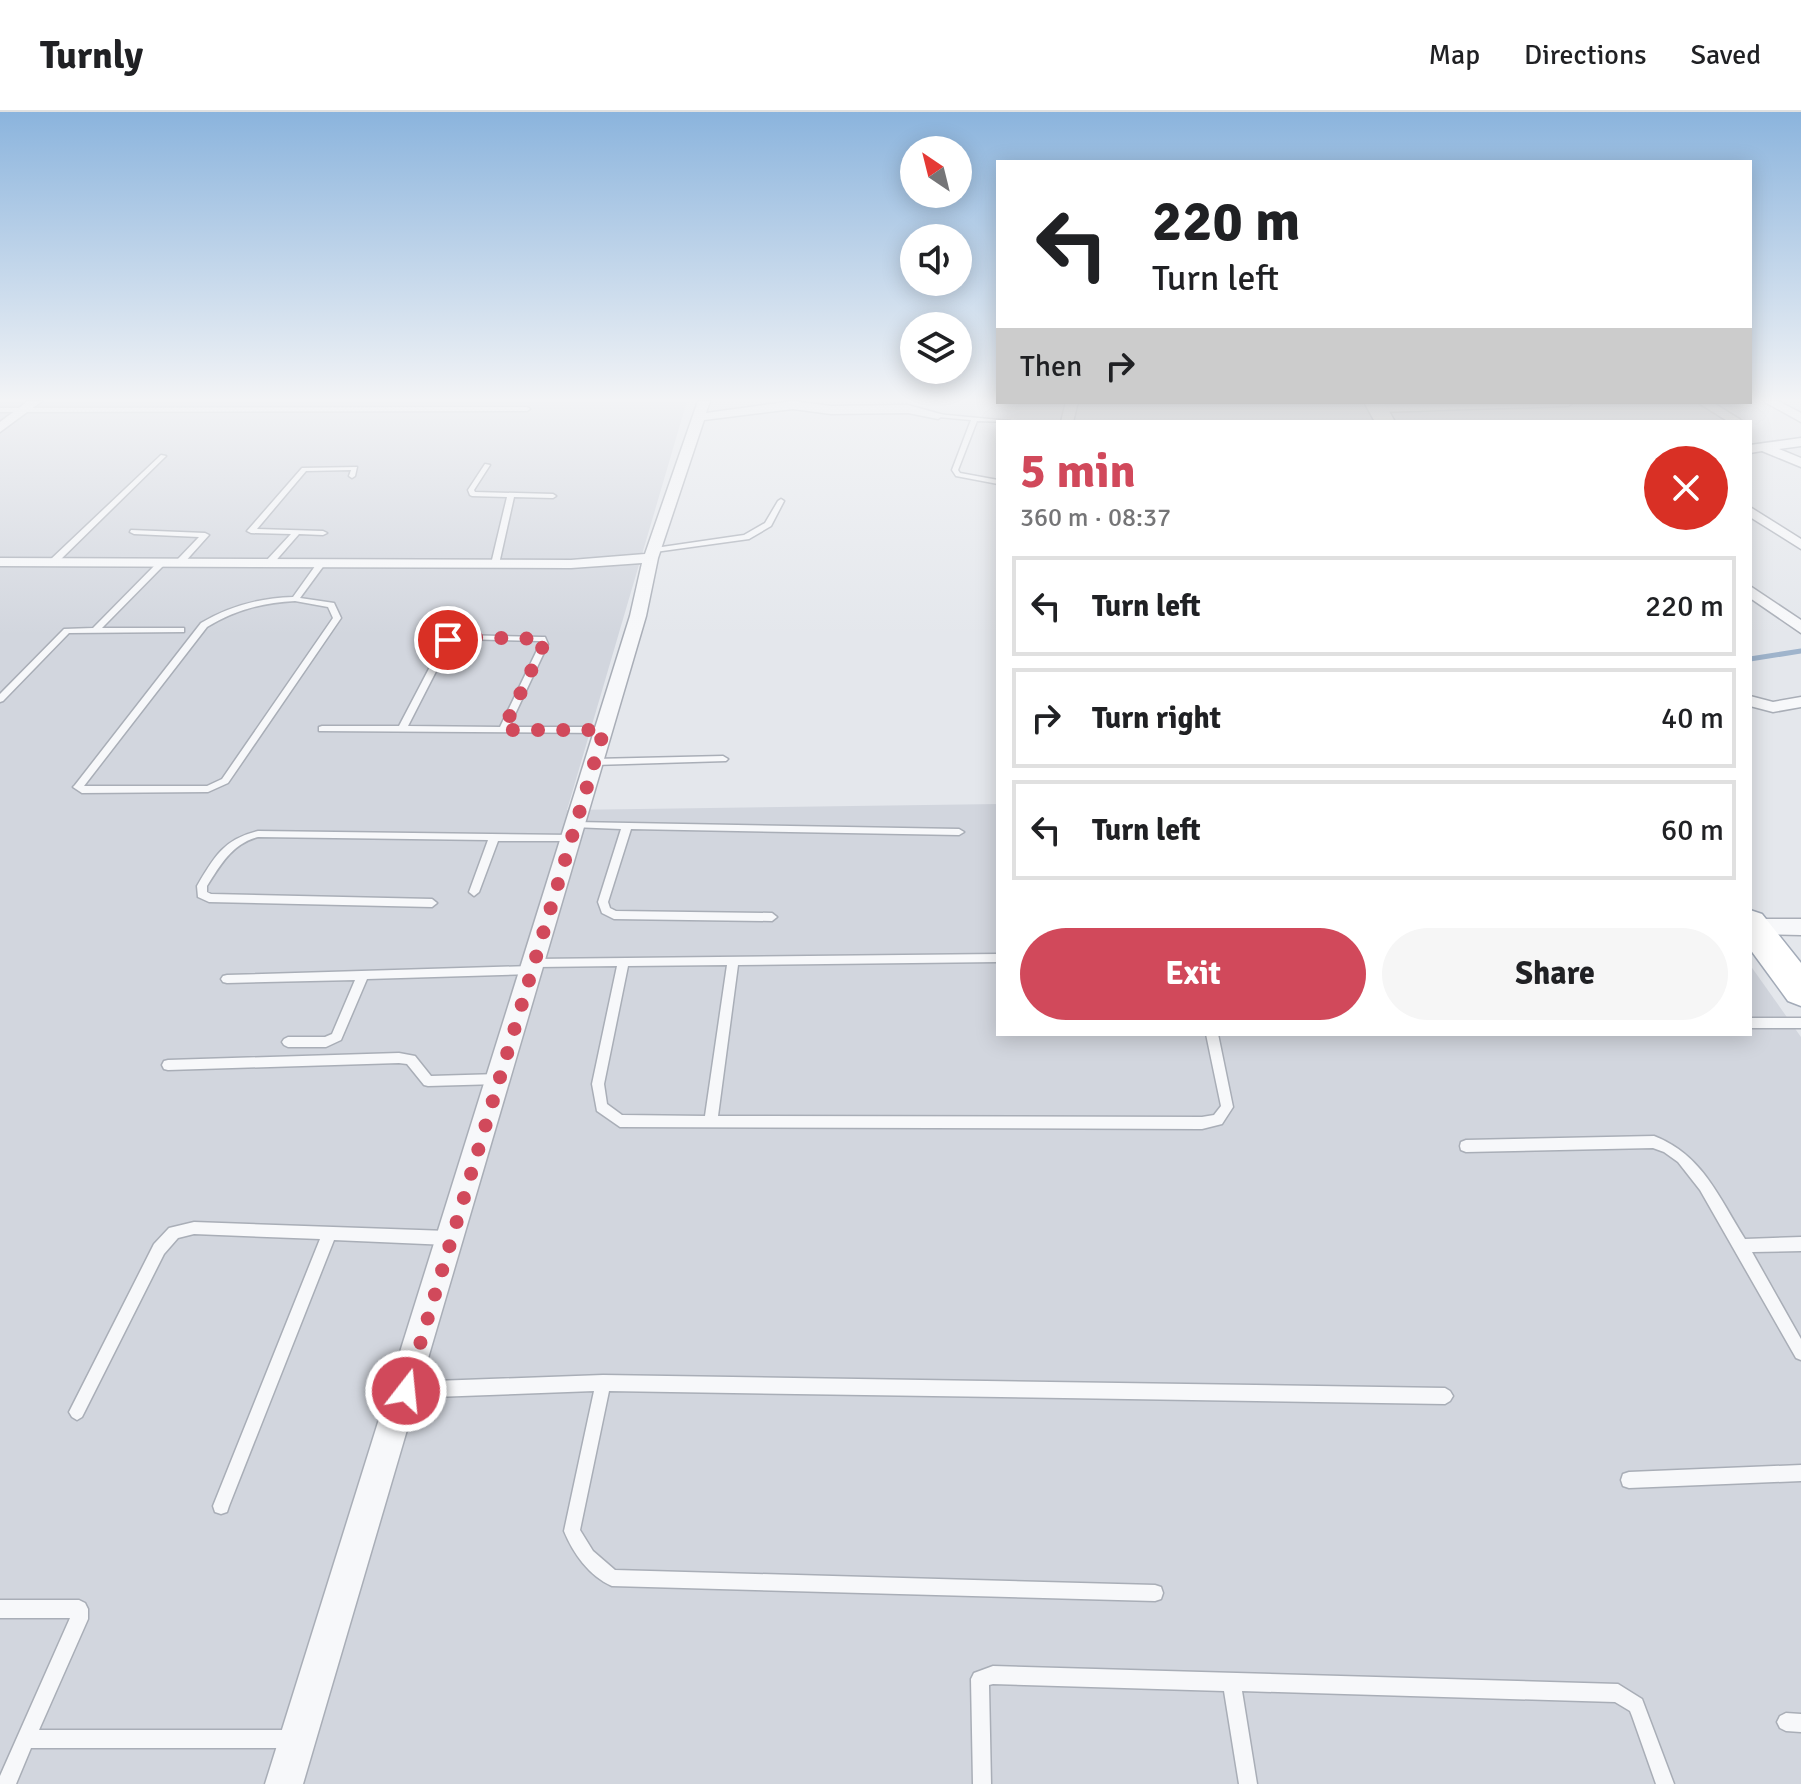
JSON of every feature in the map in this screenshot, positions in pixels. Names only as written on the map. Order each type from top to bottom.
[{"type":"main road","points":[[1752,926],[1801,991]]},
{"type":"street","points":[[284,1784],[406,1391],[574,832],[653,554],[679,479]]},
{"type":"street","points":[[1752,512],[1801,545]]},
{"type":"street","points":[[0,562],[571,564],[653,554]]},
{"type":"street","points":[[1752,592],[1801,628]]},
{"type":"street","points":[[1752,702],[1773,707],[1801,702]]},
{"type":"street","points":[[1752,925],[1801,927]]},
{"type":"lane","points":[[53,562],[139,479]]},
{"type":"lane","points":[[295,479],[251,531],[323,533]]},
{"type":"lane","points":[[480,479],[472,494],[553,496]]},
{"type":"lane","points":[[976,479],[996,482]]},
{"type":"lane","points":[[495,564],[511,495]]},
{"type":"lane","points":[[653,554],[746,537],[768,524],[781,501]]},
{"type":"lane","points":[[96,630],[205,535],[134,532]]},
{"type":"lane","points":[[269,563],[296,533]]},
{"type":"lane","points":[[295,599],[331,605],[337,618],[225,781],[208,789],[82,790],[78,787],[204,625],[223,612],[250,603],[295,599],[321,564]]},
{"type":"lane","points":[[0,699],[64,632],[181,630]]},
{"type":"lane","points":[[402,729],[448,640],[460,637],[542,639],[544,644],[503,730]]},
{"type":"lane","points":[[322,729],[604,730]]},
{"type":"lane","points":[[594,762],[723,759]]},
{"type":"lane","points":[[627,827],[603,902],[606,910],[614,915],[772,917]]},
{"type":"lane","points":[[432,903],[209,898],[202,894],[202,886],[228,845],[242,837],[494,837],[627,827],[959,832]]},
{"type":"lane","points":[[474,892],[494,837]]},
{"type":"lane","points":[[227,979],[623,962],[996,958]]},
{"type":"lane","points":[[711,1121],[733,961]]},
{"type":"lane","points":[[623,962],[598,1084],[601,1107],[620,1121],[1202,1123],[1218,1120],[1227,1107],[1212,1036]]},
{"type":"lane","points":[[288,1042],[326,1042],[337,1037],[363,975]]},
{"type":"lane","points":[[1752,1023],[1801,1023]]},
{"type":"lane","points":[[168,1065],[399,1058],[411,1060],[428,1081],[500,1079]]},
{"type":"lane","points":[[1466,1146],[1654,1142],[1668,1146],[1683,1157],[1741,1246],[1801,1353]]},
{"type":"lane","points":[[77,1412],[159,1249],[174,1233],[194,1228],[452,1238]]},
{"type":"lane","points":[[221,1506],[330,1232]]},
{"type":"lane","points":[[1741,1246],[1801,1244]]},
{"type":"lane","points":[[406,1391],[603,1383],[1445,1396]]},
{"type":"lane","points":[[603,1383],[572,1531],[587,1557],[612,1578],[1155,1593]]},
{"type":"lane","points":[[1629,1480],[1801,1473]]},
{"type":"lane","points":[[0,1609],[79,1609],[79,1619],[6,1784]]},
{"type":"lane","points":[[982,1784],[980,1679],[993,1675],[1232,1685],[1618,1693],[1636,1705],[1665,1784]]},
{"type":"lane","points":[[1232,1685],[1248,1784]]},
{"type":"lane","points":[[26,1739],[297,1739]]},
{"type":"shaded area","points":[[0,479],[664,479],[567,810],[996,804],[996,1036],[1752,1036],[1752,968],[1801,1037],[1801,1784],[0,1784]]},
{"type":"waterway","points":[[1752,659],[1801,651]]},
{"type":"route","points":[[406,1391],[604,730],[503,730],[544,644],[542,639],[460,637],[448,640]]}]
